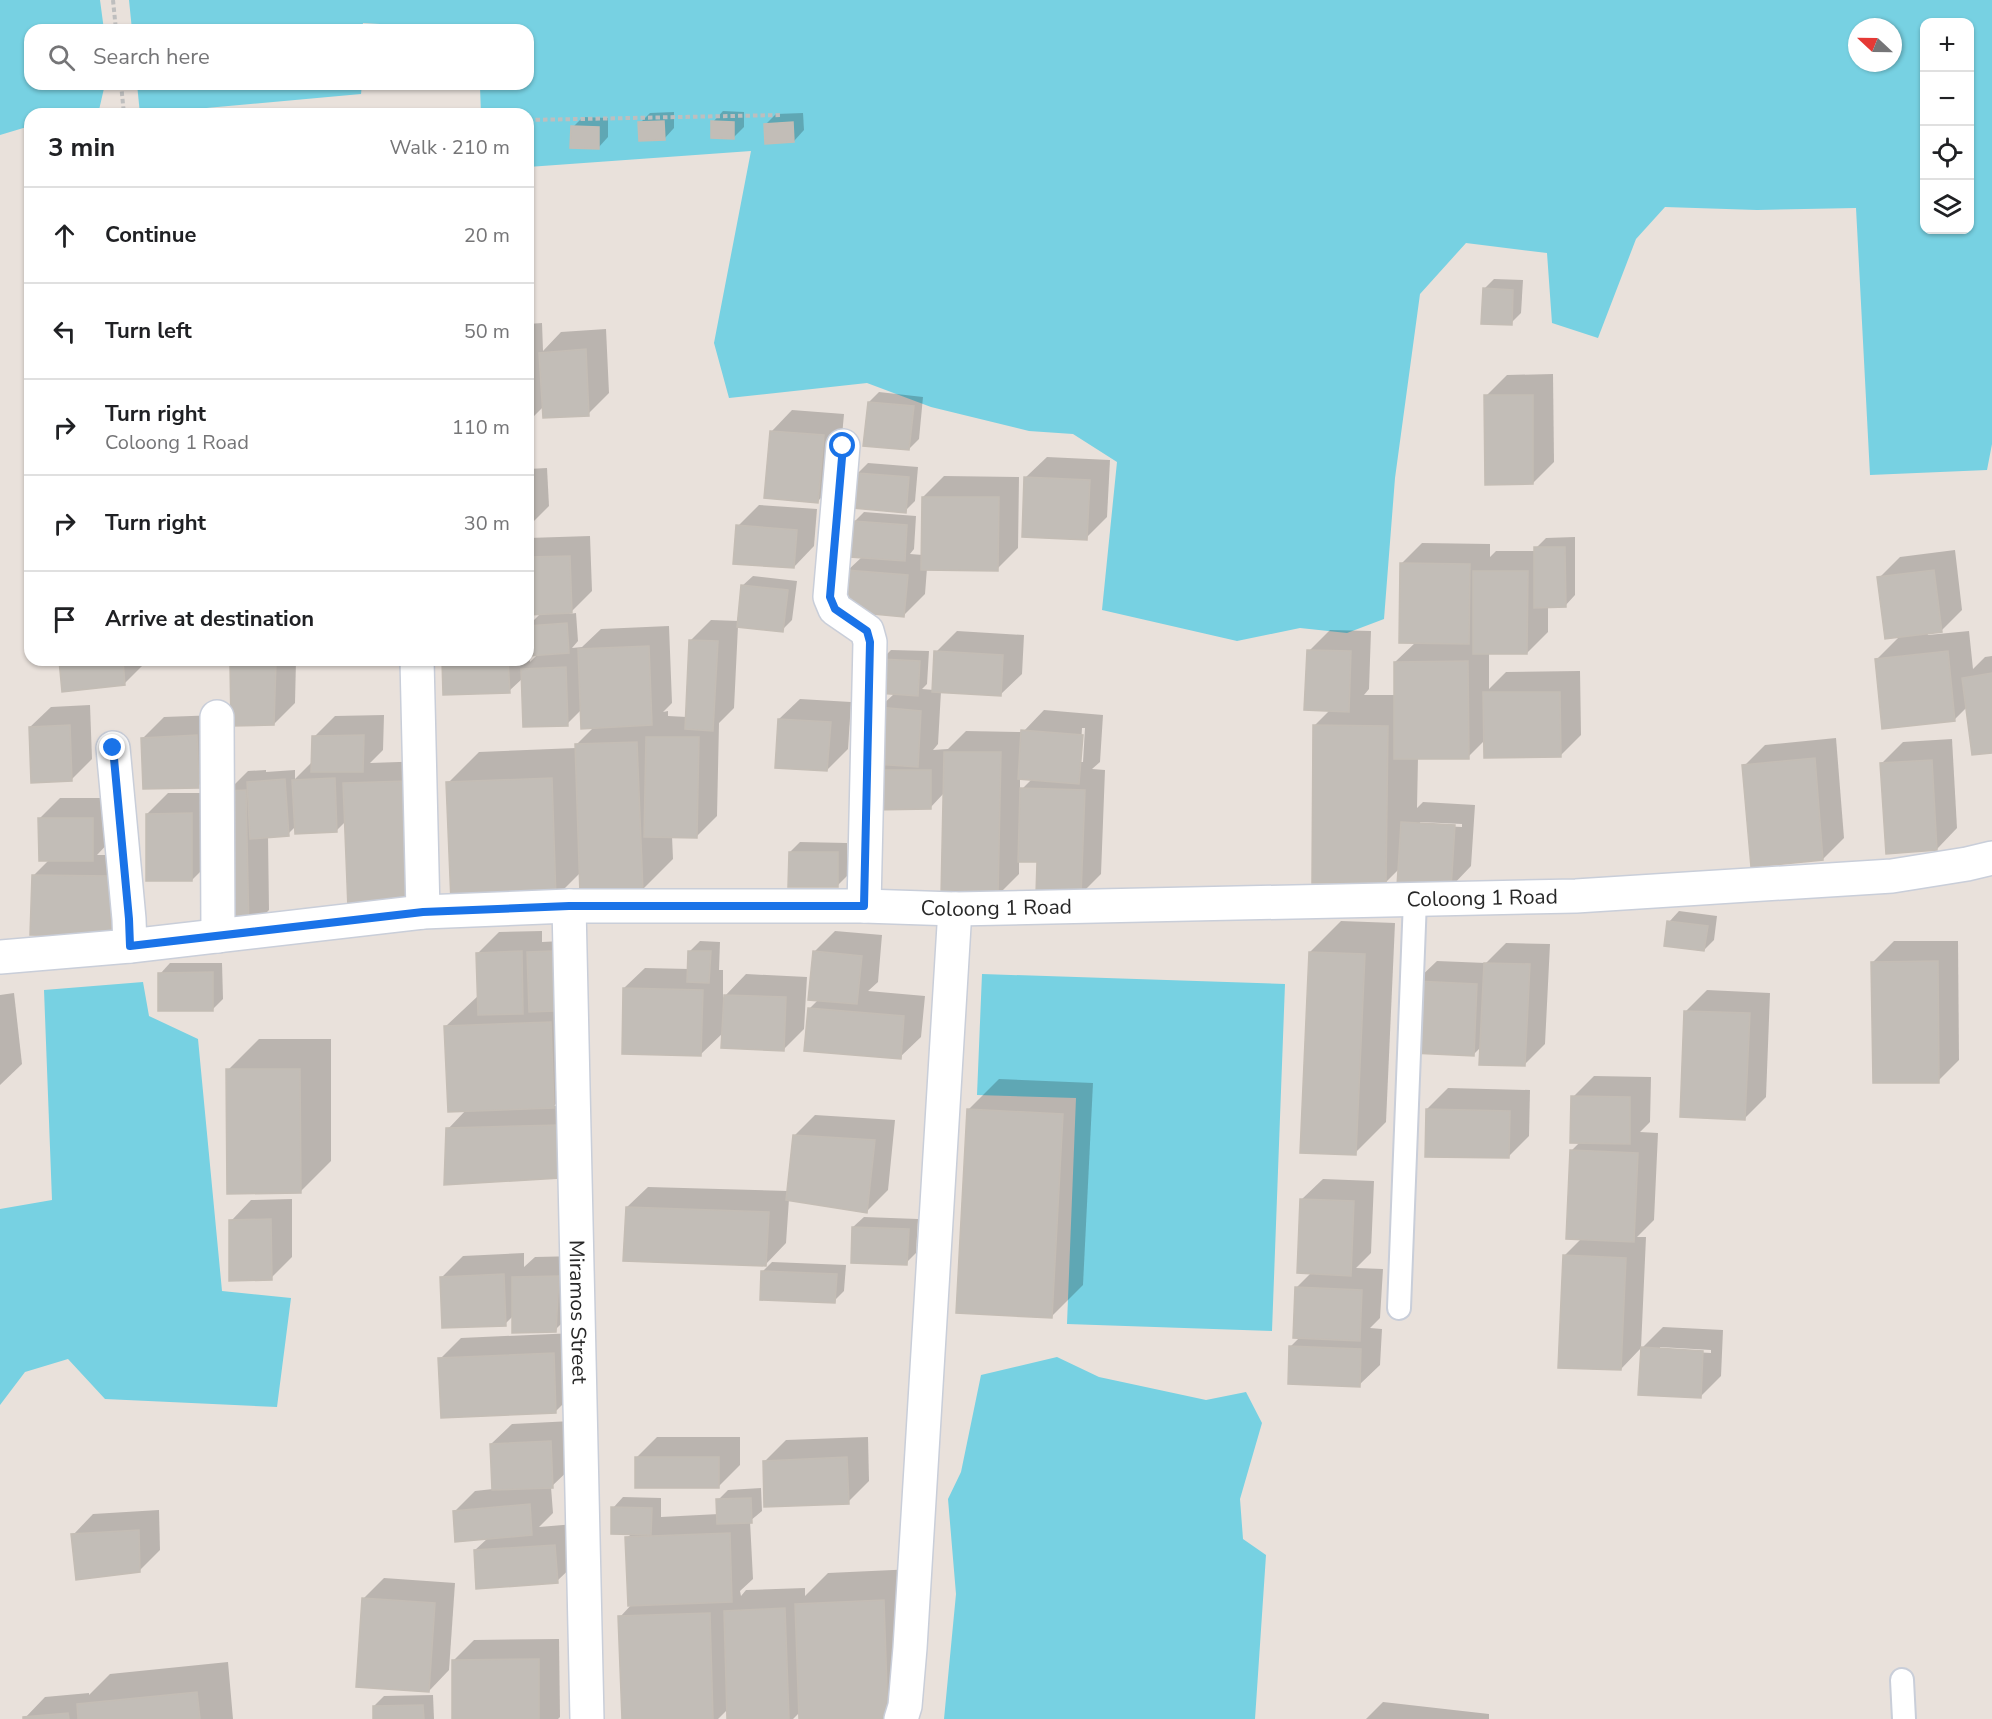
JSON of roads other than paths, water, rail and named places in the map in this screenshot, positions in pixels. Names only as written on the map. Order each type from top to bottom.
[{"type":"street","points":[[843,446],[830,597],[835,609],[867,631],[870,642],[864,906]]},
{"type":"street","points":[[417,666],[423,912]]},
{"type":"street","points":[[217,717],[218,936]]},
{"type":"street","points":[[113,748],[130,946]]},
{"type":"street","name":"Coloong 1 Road","points":[[0,957],[130,946],[423,912],[569,906],[864,906],[955,909],[1576,897],[1892,876],[1992,858]]},
{"type":"street","name":"Miramos Street","points":[[569,906],[587,1719]]},
{"type":"street","points":[[901,1719],[905,1706],[910,1648],[955,909]]},
{"type":"lane","points":[[1399,1308],[1415,900]]},
{"type":"lane","points":[[1902,1680],[1904,1719]]},
{"type":"water","points":[[0,0],[100,0],[103,24],[24,24],[24,90],[104,90],[99,108],[24,108],[24,128],[0,135]]},
{"type":"water","points":[[129,0],[1992,0],[1992,444],[1987,470],[1870,475],[1856,208],[1757,210],[1665,207],[1636,239],[1598,338],[1552,323],[1547,253],[1466,243],[1420,294],[1395,478],[1384,619],[1347,633],[1300,628],[1237,641],[1102,610],[1117,462],[1073,434],[1029,431],[931,407],[867,383],[729,398],[714,343],[751,151],[534,167],[534,108],[481,108],[480,90],[534,90],[534,24],[131,24]]},
{"type":"water","points":[[138,90],[361,90],[361,94],[206,108],[139,108]]},
{"type":"water","points":[[982,974],[1285,984],[1272,1331],[1067,1324],[1076,1098],[977,1095]]},
{"type":"water","points":[[143,982],[149,1016],[198,1039],[222,1291],[291,1298],[277,1407],[105,1399],[68,1359],[25,1372],[0,1405],[0,1209],[52,1200],[44,990]]},
{"type":"water","points":[[1057,1357],[1099,1377],[1206,1400],[1246,1392],[1262,1423],[1240,1499],[1243,1539],[1266,1555],[1255,1719],[944,1719],[956,1594],[948,1499],[961,1472],[981,1375]]}]
